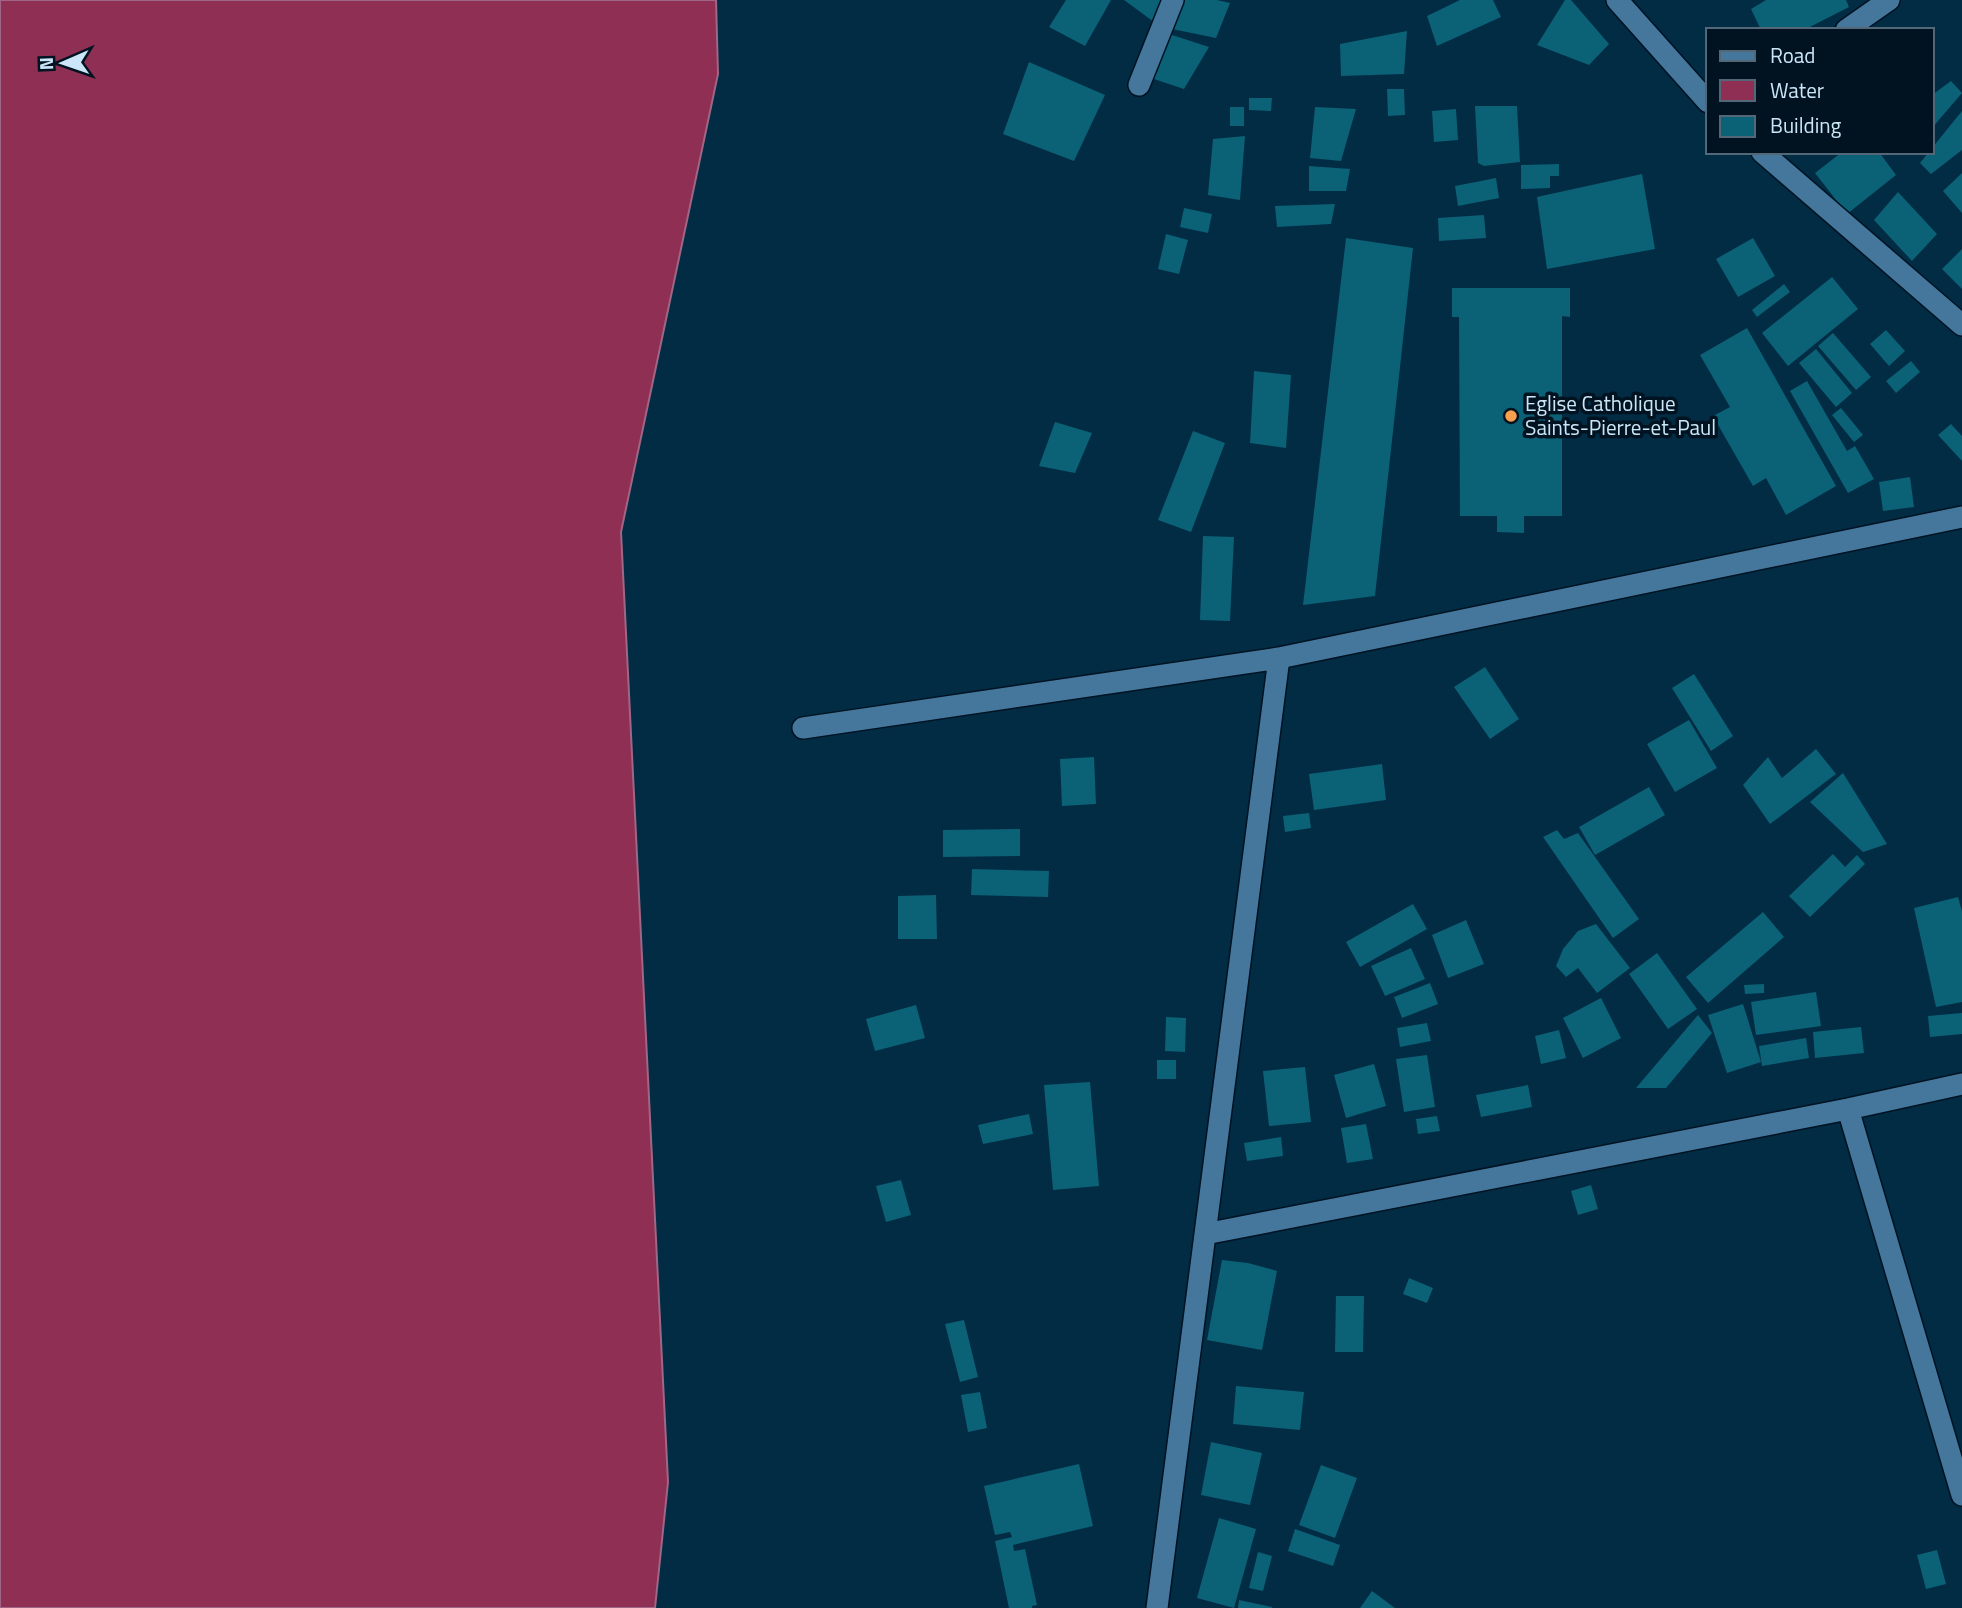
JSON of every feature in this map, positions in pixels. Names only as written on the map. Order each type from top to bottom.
[{"type":"street","points":[[1139,85],[1173,0]]},
{"type":"street","points":[[1617,0],[1706,100]]},
{"type":"street","points":[[1849,28],[1889,0]]},
{"type":"street","points":[[1764,154],[1962,325]]},
{"type":"street","points":[[803,727],[1279,659],[1962,517]]},
{"type":"street","points":[[1157,1608],[1279,659]]},
{"type":"street","points":[[1205,1234],[1848,1109],[1962,1084]]},
{"type":"street","points":[[1848,1109],[1962,1495]]},
{"type":"water","points":[[0,0],[716,0],[718,74],[621,532],[668,1482],[655,1608],[0,1608]]},
{"type":"building","points":[[1066,0],[1111,0],[1085,46],[1049,27]]},
{"type":"building","points":[[1124,0],[1164,0],[1154,22]]},
{"type":"building","points":[[1180,0],[1217,0],[1230,3],[1216,38],[1167,28]]},
{"type":"building","points":[[1460,0],[1493,0],[1501,17],[1437,46],[1427,16]]},
{"type":"building","points":[[1565,0],[1571,0],[1609,44],[1589,65],[1537,45]]},
{"type":"building","points":[[1766,0],[1846,0],[1849,7],[1808,28],[1760,28],[1751,9]]},
{"type":"building","points":[[1407,31],[1404,74],[1341,76],[1340,44]]},
{"type":"building","points":[[1169,34],[1209,47],[1184,89],[1151,78]]},
{"type":"building","points":[[1029,62],[1105,95],[1074,161],[1003,134]]},
{"type":"building","points":[[1951,81],[1962,93],[1934,126],[1934,94]]},
{"type":"building","points":[[1387,89],[1404,89],[1405,115],[1388,116]]},
{"type":"building","points":[[1249,98],[1272,98],[1271,111],[1249,110]]},
{"type":"building","points":[[1475,106],[1517,106],[1520,162],[1484,166],[1478,163]]},
{"type":"building","points":[[1230,107],[1244,107],[1244,126],[1230,126]]},
{"type":"building","points":[[1315,107],[1356,109],[1341,161],[1310,158]]},
{"type":"building","points":[[1456,109],[1458,140],[1434,142],[1432,111]]},
{"type":"building","points":[[1962,111],[1962,150],[1931,174],[1920,163],[1927,154],[1934,154],[1934,146]]},
{"type":"building","points":[[1245,136],[1240,200],[1208,195],[1213,139]]},
{"type":"building","points":[[1839,154],[1880,154],[1896,175],[1847,214],[1815,173]]},
{"type":"building","points":[[1559,164],[1559,176],[1550,176],[1550,188],[1521,189],[1521,165]]},
{"type":"building","points":[[1309,166],[1350,169],[1346,191],[1309,191]]},
{"type":"building","points":[[1962,173],[1962,213],[1943,191]]},
{"type":"building","points":[[1642,174],[1655,249],[1547,269],[1537,197]]},
{"type":"building","points":[[1496,178],[1499,198],[1458,206],[1455,186]]},
{"type":"building","points":[[1898,192],[1937,234],[1912,261],[1874,220]]},
{"type":"building","points":[[1335,204],[1331,224],[1277,227],[1275,206]]},
{"type":"building","points":[[1184,208],[1212,214],[1208,233],[1180,227]]},
{"type":"building","points":[[1484,215],[1486,238],[1439,241],[1438,218]]},
{"type":"building","points":[[1166,234],[1188,240],[1179,274],[1158,269]]},
{"type":"building","points":[[1346,238],[1413,248],[1375,596],[1303,605]]},
{"type":"building","points":[[1753,238],[1775,276],[1738,297],[1716,259]]},
{"type":"building","points":[[1962,249],[1962,289],[1942,269]]},
{"type":"building","points":[[1832,277],[1858,309],[1788,366],[1762,333]]},
{"type":"building","points":[[1784,284],[1790,292],[1757,317],[1752,310]]},
{"type":"building","name":"Eglise Catholique Saints-Pierre-et-Paul","points":[[1452,288],[1570,288],[1570,317],[1562,316],[1562,516],[1524,516],[1524,533],[1497,532],[1497,516],[1460,516],[1459,317],[1452,317]]},
{"type":"building","points":[[1747,328],[1836,486],[1786,515],[1766,478],[1753,486],[1713,416],[1730,407],[1700,355]]},
{"type":"building","points":[[1886,330],[1905,351],[1889,366],[1870,344]]},
{"type":"building","points":[[1833,333],[1871,377],[1856,390],[1818,346]]},
{"type":"building","points":[[1816,349],[1852,393],[1836,407],[1799,363]]},
{"type":"building","points":[[1911,361],[1920,372],[1896,393],[1886,381]]},
{"type":"building","points":[[1254,371],[1291,375],[1286,448],[1250,443]]},
{"type":"building","points":[[1807,381],[1847,451],[1855,446],[1874,479],[1848,493],[1790,391]]},
{"type":"building","points":[[1841,408],[1863,435],[1854,442],[1832,415]]},
{"type":"building","points":[[1055,422],[1092,433],[1075,473],[1039,466]]},
{"type":"building","points":[[1951,424],[1962,436],[1962,461],[1938,435]]},
{"type":"building","points":[[1193,431],[1225,443],[1191,532],[1158,520]]},
{"type":"building","points":[[1910,477],[1914,507],[1883,511],[1879,482]]},
{"type":"building","points":[[1203,536],[1234,537],[1230,621],[1200,620]]},
{"type":"building","points":[[1485,667],[1519,719],[1490,739],[1454,687]]},
{"type":"building","points":[[1694,674],[1733,736],[1711,751],[1672,688]]},
{"type":"building","points":[[1689,720],[1717,768],[1675,792],[1647,744]]},
{"type":"building","points":[[1816,749],[1836,774],[1770,824],[1743,785],[1768,757],[1782,778]]},
{"type":"building","points":[[1094,757],[1096,804],[1062,806],[1060,759]]},
{"type":"building","points":[[1382,764],[1386,800],[1314,810],[1309,774]]},
{"type":"building","points":[[1843,773],[1887,844],[1863,852],[1810,802]]},
{"type":"building","points":[[1649,787],[1665,815],[1595,855],[1579,827]]},
{"type":"building","points":[[1309,813],[1311,828],[1285,832],[1283,816]]},
{"type":"building","points":[[1020,829],[1020,856],[943,857],[943,830]]},
{"type":"building","points":[[1557,830],[1564,839],[1578,833],[1639,919],[1613,938],[1543,837]]},
{"type":"building","points":[[1833,854],[1845,867],[1857,855],[1865,864],[1810,917],[1789,896]]},
{"type":"building","points":[[972,869],[1049,871],[1048,897],[971,895]]},
{"type":"building","points":[[936,895],[937,939],[898,939],[898,896]]},
{"type":"building","points":[[1958,897],[1962,911],[1962,1002],[1936,1007],[1914,908]]},
{"type":"building","points":[[1413,904],[1427,929],[1360,967],[1346,942]]},
{"type":"building","points":[[1763,912],[1784,937],[1708,1003],[1686,977]]},
{"type":"building","points":[[1466,920],[1484,964],[1448,978],[1432,935]]},
{"type":"building","points":[[1596,924],[1630,968],[1597,993],[1578,968],[1566,977],[1556,966],[1563,949],[1578,931]]},
{"type":"building","points":[[1411,948],[1425,979],[1385,996],[1371,966]]},
{"type":"building","points":[[1657,953],[1697,1009],[1668,1029],[1629,974]]},
{"type":"building","points":[[1430,983],[1438,1004],[1402,1018],[1394,997]]},
{"type":"building","points":[[1764,984],[1764,993],[1745,994],[1744,985]]},
{"type":"building","points":[[1816,992],[1821,1026],[1756,1035],[1751,1002]]},
{"type":"building","points":[[1601,998],[1621,1038],[1583,1058],[1563,1018]]},
{"type":"building","points":[[1743,1004],[1761,1062],[1727,1073],[1708,1015]]},
{"type":"building","points":[[916,1005],[925,1038],[875,1051],[866,1019]]},
{"type":"building","points":[[1962,1013],[1962,1034],[1930,1037],[1928,1016]]},
{"type":"building","points":[[1698,1015],[1712,1033],[1666,1088],[1636,1088]]},
{"type":"building","points":[[1166,1017],[1186,1018],[1185,1052],[1165,1051]]},
{"type":"building","points":[[1427,1023],[1431,1041],[1400,1047],[1397,1028]]},
{"type":"building","points":[[1861,1027],[1864,1053],[1815,1058],[1813,1032]]},
{"type":"building","points":[[1559,1030],[1566,1058],[1541,1064],[1535,1036]]},
{"type":"building","points":[[1806,1038],[1809,1058],[1762,1066],[1759,1046]]},
{"type":"building","points":[[1427,1055],[1435,1107],[1404,1112],[1396,1059]]},
{"type":"building","points":[[1157,1060],[1176,1060],[1176,1079],[1157,1079]]},
{"type":"building","points":[[1374,1064],[1386,1106],[1346,1118],[1334,1075]]},
{"type":"building","points":[[1305,1067],[1311,1122],[1269,1126],[1263,1071]]},
{"type":"building","points":[[1090,1082],[1099,1186],[1053,1190],[1044,1085]]},
{"type":"building","points":[[1528,1085],[1532,1107],[1481,1117],[1476,1095]]},
{"type":"building","points":[[1029,1114],[1033,1134],[983,1144],[978,1125]]},
{"type":"building","points":[[1437,1116],[1440,1131],[1418,1134],[1416,1119]]},
{"type":"building","points":[[1366,1124],[1373,1159],[1347,1163],[1341,1128]]},
{"type":"building","points":[[1281,1137],[1283,1156],[1247,1161],[1244,1143]]},
{"type":"building","points":[[901,1180],[911,1215],[886,1222],[876,1186]]},
{"type":"building","points":[[1591,1185],[1598,1209],[1578,1215],[1571,1191]]},
{"type":"building","points":[[1222,1260],[1248,1263],[1277,1271],[1262,1350],[1207,1340]]},
{"type":"building","points":[[1409,1278],[1433,1288],[1427,1303],[1403,1294]]},
{"type":"building","points":[[1336,1296],[1364,1296],[1363,1352],[1335,1352]]},
{"type":"building","points":[[964,1320],[978,1377],[960,1382],[945,1324]]},
{"type":"building","points":[[1236,1386],[1304,1392],[1300,1430],[1233,1424]]},
{"type":"building","points":[[980,1392],[987,1428],[968,1432],[961,1395]]},
{"type":"building","points":[[1211,1442],[1262,1453],[1250,1505],[1201,1495]]},
{"type":"building","points":[[1079,1464],[1093,1526],[1013,1545],[1014,1551],[1025,1549],[1037,1605],[1032,1608],[1009,1608],[995,1541],[1012,1537],[1010,1532],[995,1535],[984,1486]]},
{"type":"building","points":[[1321,1465],[1357,1478],[1335,1538],[1299,1525]]},
{"type":"building","points":[[1219,1518],[1256,1529],[1234,1608],[1197,1598]]},
{"type":"building","points":[[1295,1529],[1340,1545],[1333,1566],[1288,1551]]},
{"type":"building","points":[[1937,1550],[1946,1584],[1926,1589],[1917,1555]]},
{"type":"building","points":[[1258,1552],[1272,1556],[1263,1591],[1249,1588]]},
{"type":"building","points":[[1372,1591],[1395,1608],[1360,1608]]},
{"type":"building","points":[[1239,1600],[1272,1607],[1272,1608],[1238,1608]]},
{"type":"place","name":"Eglise Catholique Saints-Pierre-et-Paul","points":[[1511,416]]}]
